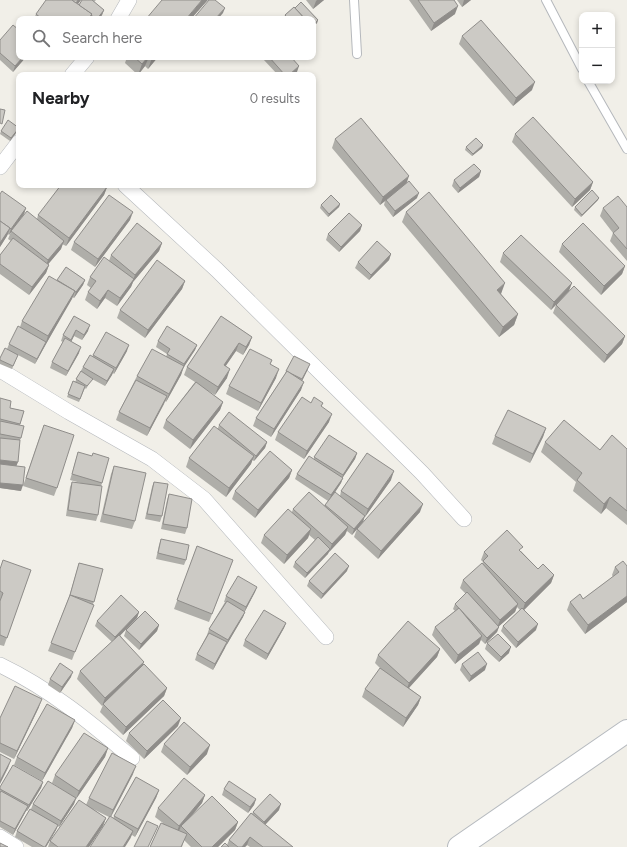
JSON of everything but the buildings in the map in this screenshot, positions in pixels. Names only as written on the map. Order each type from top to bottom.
[{"type":"street","points":[[120,16],[129,0]]},
{"type":"street","points":[[74,72],[84,60]]},
{"type":"street","points":[[0,167],[16,146]]},
{"type":"street","points":[[129,188],[239,292],[422,473],[464,519]]},
{"type":"street","points":[[0,370],[69,412],[152,459],[204,499],[326,637]]},
{"type":"street","points":[[0,665],[25,677],[88,720],[132,758]]},
{"type":"street","points":[[459,847],[480,841],[627,731]]},
{"type":"street","points":[[0,837],[16,847]]},
{"type":"lane","points":[[354,0],[358,54]]},
{"type":"lane","points":[[546,0],[579,63]]},
{"type":"lane","points":[[590,84],[627,149]]}]
